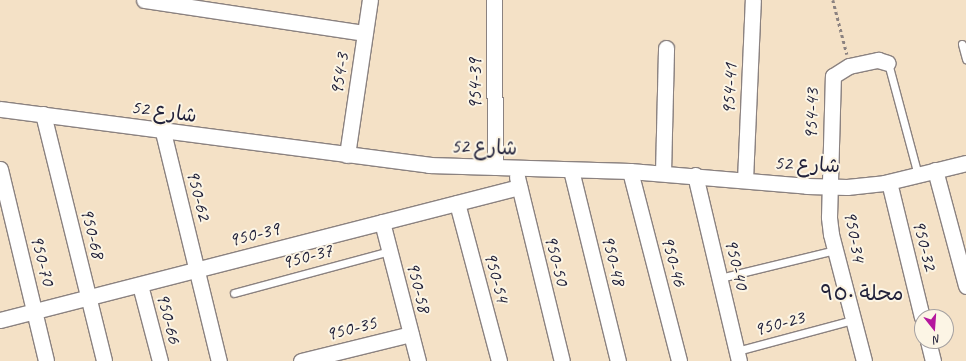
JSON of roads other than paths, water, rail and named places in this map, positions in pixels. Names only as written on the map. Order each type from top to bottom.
[{"type":"street","points":[[144,0],[365,33]]},
{"type":"street","name":"954-3","points":[[347,155],[370,0]]},
{"type":"street","name":"954-39","points":[[494,0],[495,167]]},
{"type":"street","name":"954-41","points":[[745,180],[753,0]]},
{"type":"street","points":[[663,173],[666,48]]},
{"type":"street","name":"954-43","points":[[828,187],[833,76],[849,66],[878,60],[888,63]]},
{"type":"street","name":"شارع 52","points":[[0,109],[163,132],[450,167],[630,171],[695,175],[828,187],[889,182],[966,163]]},
{"type":"street","name":"950-68","points":[[43,114],[104,361]]},
{"type":"street","name":"950-62","points":[[163,132],[219,361]]},
{"type":"street","name":"950-50","points":[[514,168],[562,361]]},
{"type":"street","name":"950-70","points":[[0,169],[46,361]]},
{"type":"street","name":"950-48","points":[[571,170],[618,361]]},
{"type":"street","points":[[935,170],[966,286]]},
{"type":"street","name":"950-46","points":[[630,171],[679,361]]},
{"type":"street","name":"950-40","points":[[695,175],[738,356]]},
{"type":"street","name":"950-32","points":[[889,182],[920,309]]},
{"type":"street","name":"950-39","points":[[0,320],[519,187]]},
{"type":"street","name":"950-34","points":[[828,187],[829,217],[835,250],[864,361]]},
{"type":"street","name":"950-54","points":[[457,203],[499,361]]},
{"type":"street","name":"950-58","points":[[382,222],[418,361]]},
{"type":"street","name":"950-66","points":[[140,284],[160,361]]},
{"type":"street","name":"950-35","points":[[301,361],[411,334]]},
{"type":"street","points":[[930,349],[933,361]]},
{"type":"lane","points":[[962,44],[966,59]]},
{"type":"lane","points":[[888,63],[918,174]]},
{"type":"lane","points":[[720,278],[835,250]]},
{"type":"lane","name":"950-37","points":[[234,293],[390,251]]},
{"type":"lane","name":"950-23","points":[[738,356],[853,320]]},
{"type":"district","name":"محلة ٩٥٠","points":[[862,293]]}]
